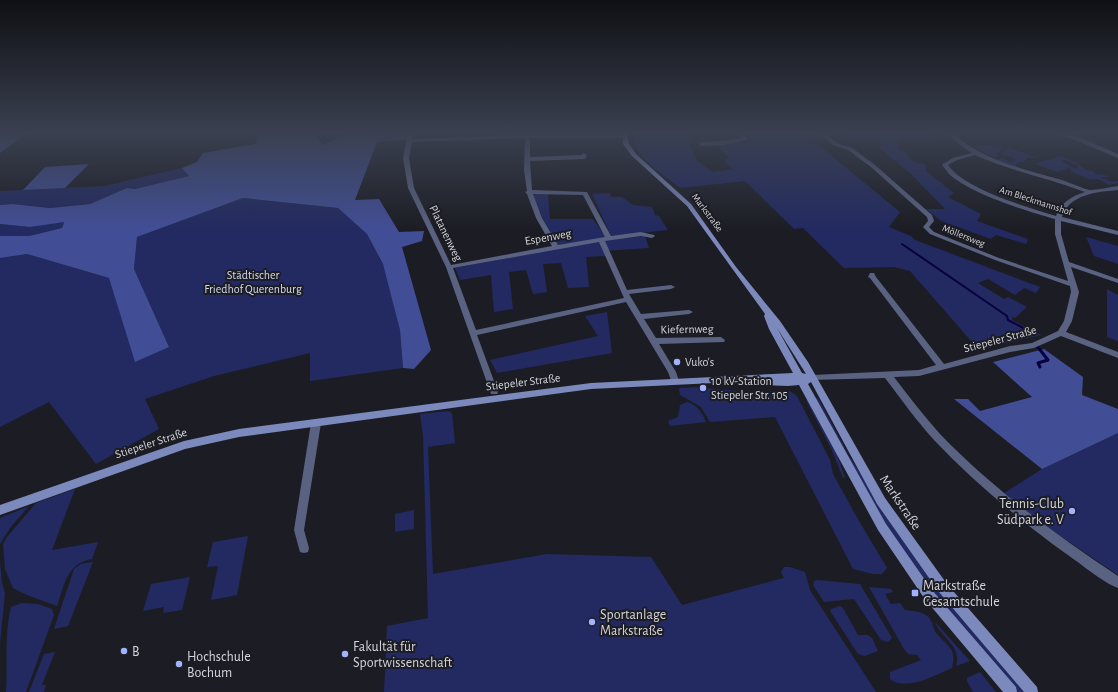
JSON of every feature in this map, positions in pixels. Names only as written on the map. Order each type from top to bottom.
[{"type":"main road","name":"Markstraße","points":[[644,164],[693,210],[722,252],[777,323],[813,378],[881,502],[943,588],[978,631],[1032,692]]},
{"type":"main road","name":"Markstraße","points":[[768,313],[773,328],[878,522],[910,570],[962,637],[1011,692]]},
{"type":"main road","name":"Stiepeler Straße","points":[[0,510],[184,445],[239,433],[591,386],[675,381],[735,380],[774,383],[813,378]]},
{"type":"street","name":"Platanenweg","points":[[407,164],[411,188],[449,267],[494,392]]},
{"type":"street","points":[[527,164],[528,192],[538,218],[556,247]]},
{"type":"street","name":"Möllersweg","points":[[871,164],[930,216],[932,221],[926,227],[932,233],[997,259],[1074,285]]},
{"type":"street","name":"Am Bleckmannshof","points":[[946,164],[946,169],[956,178],[1021,207],[1118,233]]},
{"type":"street","points":[[1004,164],[1088,192]]},
{"type":"street","points":[[1118,188],[1088,192],[1071,199],[1063,208],[1056,226],[1075,292],[1066,326],[1061,333],[1118,355]]},
{"type":"street","name":"Kiefernweg","points":[[528,192],[585,193],[627,296],[672,372],[675,381]]},
{"type":"street","name":"Espenweg","points":[[449,267],[605,239],[641,234],[652,236]]},
{"type":"street","points":[[1067,263],[1118,281]]},
{"type":"street","points":[[872,274],[872,277],[942,367]]},
{"type":"street","points":[[474,333],[670,287]]},
{"type":"street","name":"Kiefernweg","points":[[639,317],[689,312]]},
{"type":"street","name":"Stiepeler Straße","points":[[813,378],[919,374],[1010,349],[1034,345],[1061,333]]},
{"type":"street","name":"Kiefernweg","points":[[653,341],[721,340]]},
{"type":"street","points":[[888,375],[925,423],[947,448],[980,479],[1017,511],[1118,583]]},
{"type":"street","points":[[304,548],[299,530],[316,423]]},
{"type":"green space","points":[[650,164],[702,164],[713,172],[732,169],[728,164],[842,164],[900,212],[889,227],[911,236],[915,240],[1040,287],[1036,293],[1024,288],[1015,295],[988,279],[978,283],[1004,299],[1008,297],[1027,307],[1015,318],[1012,317],[1012,320],[1041,335],[979,350],[910,271],[894,267],[844,268],[803,228],[794,229],[745,181],[680,188]]},
{"type":"green space","points":[[899,164],[925,164],[927,172],[954,193],[948,197],[981,214],[977,221],[1028,239],[1026,244],[996,235],[991,239],[941,221],[926,209],[945,209],[911,174]]},
{"type":"green space","points":[[1036,164],[1067,164],[1075,169],[1079,166],[1095,172],[1094,173],[1098,175],[1101,174],[1110,177],[1099,177],[1112,182],[1118,181],[1118,183],[1109,185],[1099,179],[1089,179],[1070,171],[1072,170],[1069,168],[1057,172]]},
{"type":"green space","points":[[182,168],[189,176],[135,189],[127,188],[90,204],[50,208],[13,204],[0,205],[0,191],[104,186]]},
{"type":"green space","points":[[610,193],[611,197],[622,197],[633,205],[652,207],[655,215],[659,216],[668,230],[611,236],[592,194]]},
{"type":"green space","points":[[548,194],[550,219],[593,219],[608,240],[645,236],[649,248],[603,251],[606,256],[586,257],[589,287],[568,288],[561,263],[543,264],[547,292],[533,294],[526,270],[509,272],[513,309],[494,312],[491,275],[460,280],[455,268],[560,248],[544,221],[533,195]]},
{"type":"green space","name":"Städtischer Friedhof Querenburg","points":[[243,198],[338,208],[367,234],[383,264],[390,284],[400,330],[403,368],[310,381],[310,353],[214,376],[145,399],[159,429],[96,464],[49,402],[0,427],[0,258],[27,254],[109,278],[169,347],[134,269],[137,237]]},
{"type":"green space","points":[[64,221],[62,228],[29,236],[0,236],[0,224],[30,227]]},
{"type":"green space","points":[[1086,237],[1118,246],[1118,264],[1094,256]]},
{"type":"green space","points":[[1107,289],[1118,295],[1118,341],[1107,337]]},
{"type":"green space","points":[[607,312],[612,353],[497,373],[490,360],[598,336],[585,316]]},
{"type":"green space","points":[[700,387],[701,390],[706,390],[706,388],[749,392],[790,391],[797,396],[830,460],[833,474],[887,568],[882,574],[873,574],[853,569],[775,417],[710,422],[701,407],[680,395],[679,388]]},
{"type":"green space","points":[[815,398],[818,398],[849,456],[863,477],[1026,692],[1017,692],[1015,690],[922,579],[888,529]]},
{"type":"green space","points":[[807,399],[837,454],[845,478],[843,478],[831,448],[806,400]]},
{"type":"green space","points":[[687,402],[699,409],[706,422],[670,426],[668,421],[678,417],[680,405]]},
{"type":"green space","name":"Sportanlage Markstraße","points":[[448,411],[452,413],[455,443],[428,447],[433,574],[547,554],[651,557],[682,605],[784,578],[781,572],[784,567],[790,567],[805,572],[810,590],[876,692],[384,692],[387,626],[428,618],[423,436],[420,414]]},
{"type":"green space","name":"Tennis-Club Südpark e. V","points":[[1118,433],[1118,575],[1050,529],[1004,493],[1042,469]]},
{"type":"green space","points":[[75,489],[52,550],[98,542],[92,559],[77,565],[68,576],[57,606],[13,588],[5,569],[3,544],[7,537],[36,503]]},
{"type":"green space","points":[[29,506],[10,528],[0,544],[0,518]]},
{"type":"green space","points":[[414,510],[414,529],[395,532],[395,514]]},
{"type":"green space","points":[[248,536],[237,595],[211,600],[218,566],[207,567],[213,542]]},
{"type":"green space","points":[[0,561],[2,583],[5,593],[0,644]]},
{"type":"green space","points":[[93,562],[68,626],[54,629],[74,569],[81,564]]},
{"type":"green space","points":[[190,577],[182,610],[163,613],[164,607],[143,611],[151,584]]},
{"type":"green space","points":[[814,581],[860,584],[892,638],[888,642],[881,640],[854,599],[824,602],[813,585]]},
{"type":"green space","points":[[869,587],[891,589],[893,592],[885,594],[891,604],[900,603],[905,610],[919,612],[928,617],[937,634],[948,645],[952,652],[952,668],[921,681],[912,683],[897,683],[890,679],[890,672],[921,660],[917,655],[908,654],[904,649]]},
{"type":"green space","points":[[22,603],[38,604],[52,609],[54,615],[26,692],[6,692],[9,618],[11,607]]},
{"type":"green space","points":[[840,606],[843,608],[858,635],[868,635],[872,638],[878,651],[865,656],[858,654],[830,611],[831,609]]},
{"type":"green space","points":[[935,622],[970,661],[956,666],[957,659],[954,648]]},
{"type":"green space","points":[[55,652],[42,685],[46,685],[44,692],[29,692],[44,654]]},
{"type":"green space","points":[[980,672],[996,692],[973,692],[967,678]]},
{"type":"shaded area","points":[[89,164],[65,188],[23,190],[45,167]]},
{"type":"shaded area","points":[[191,164],[369,164],[355,200],[379,199],[399,232],[424,231],[422,241],[402,247],[431,350],[414,369],[403,368],[400,330],[383,264],[367,234],[338,208],[243,198],[137,237],[134,269],[169,347],[135,362],[109,278],[27,254],[0,258],[0,236],[29,236],[62,228],[64,222],[30,227],[0,224],[0,205],[13,204],[50,208],[90,204],[127,188],[135,189],[189,176],[182,168]]},
{"type":"shaded area","points":[[1044,349],[1083,377],[1082,395],[1118,409],[1118,433],[1042,469],[954,399],[968,399],[980,411],[1032,397],[993,362]]},
{"type":"waterway","points":[[902,244],[1007,316],[1008,320],[1031,332]]},
{"type":"waterway","points":[[1038,347],[1048,360],[1038,363],[1040,367]]},
{"type":"place","name":"Vuko's","points":[[677,362]]},
{"type":"place","name":"10 kV-Station Stiepeler Str. 105","points":[[703,388]]},
{"type":"place","name":"Tennis-Club Südpark e. V","points":[[1072,511]]},
{"type":"place","name":"Markstraße Gesamtschule","points":[[915,593]]},
{"type":"place","name":"Sportanlage Markstraße","points":[[592,622]]},
{"type":"place","name":"B","points":[[124,651]]},
{"type":"place","name":"Fakultät für Sportwissenschaft","points":[[345,654]]},
{"type":"place","name":"Hochschule Bochum","points":[[179,664]]}]
